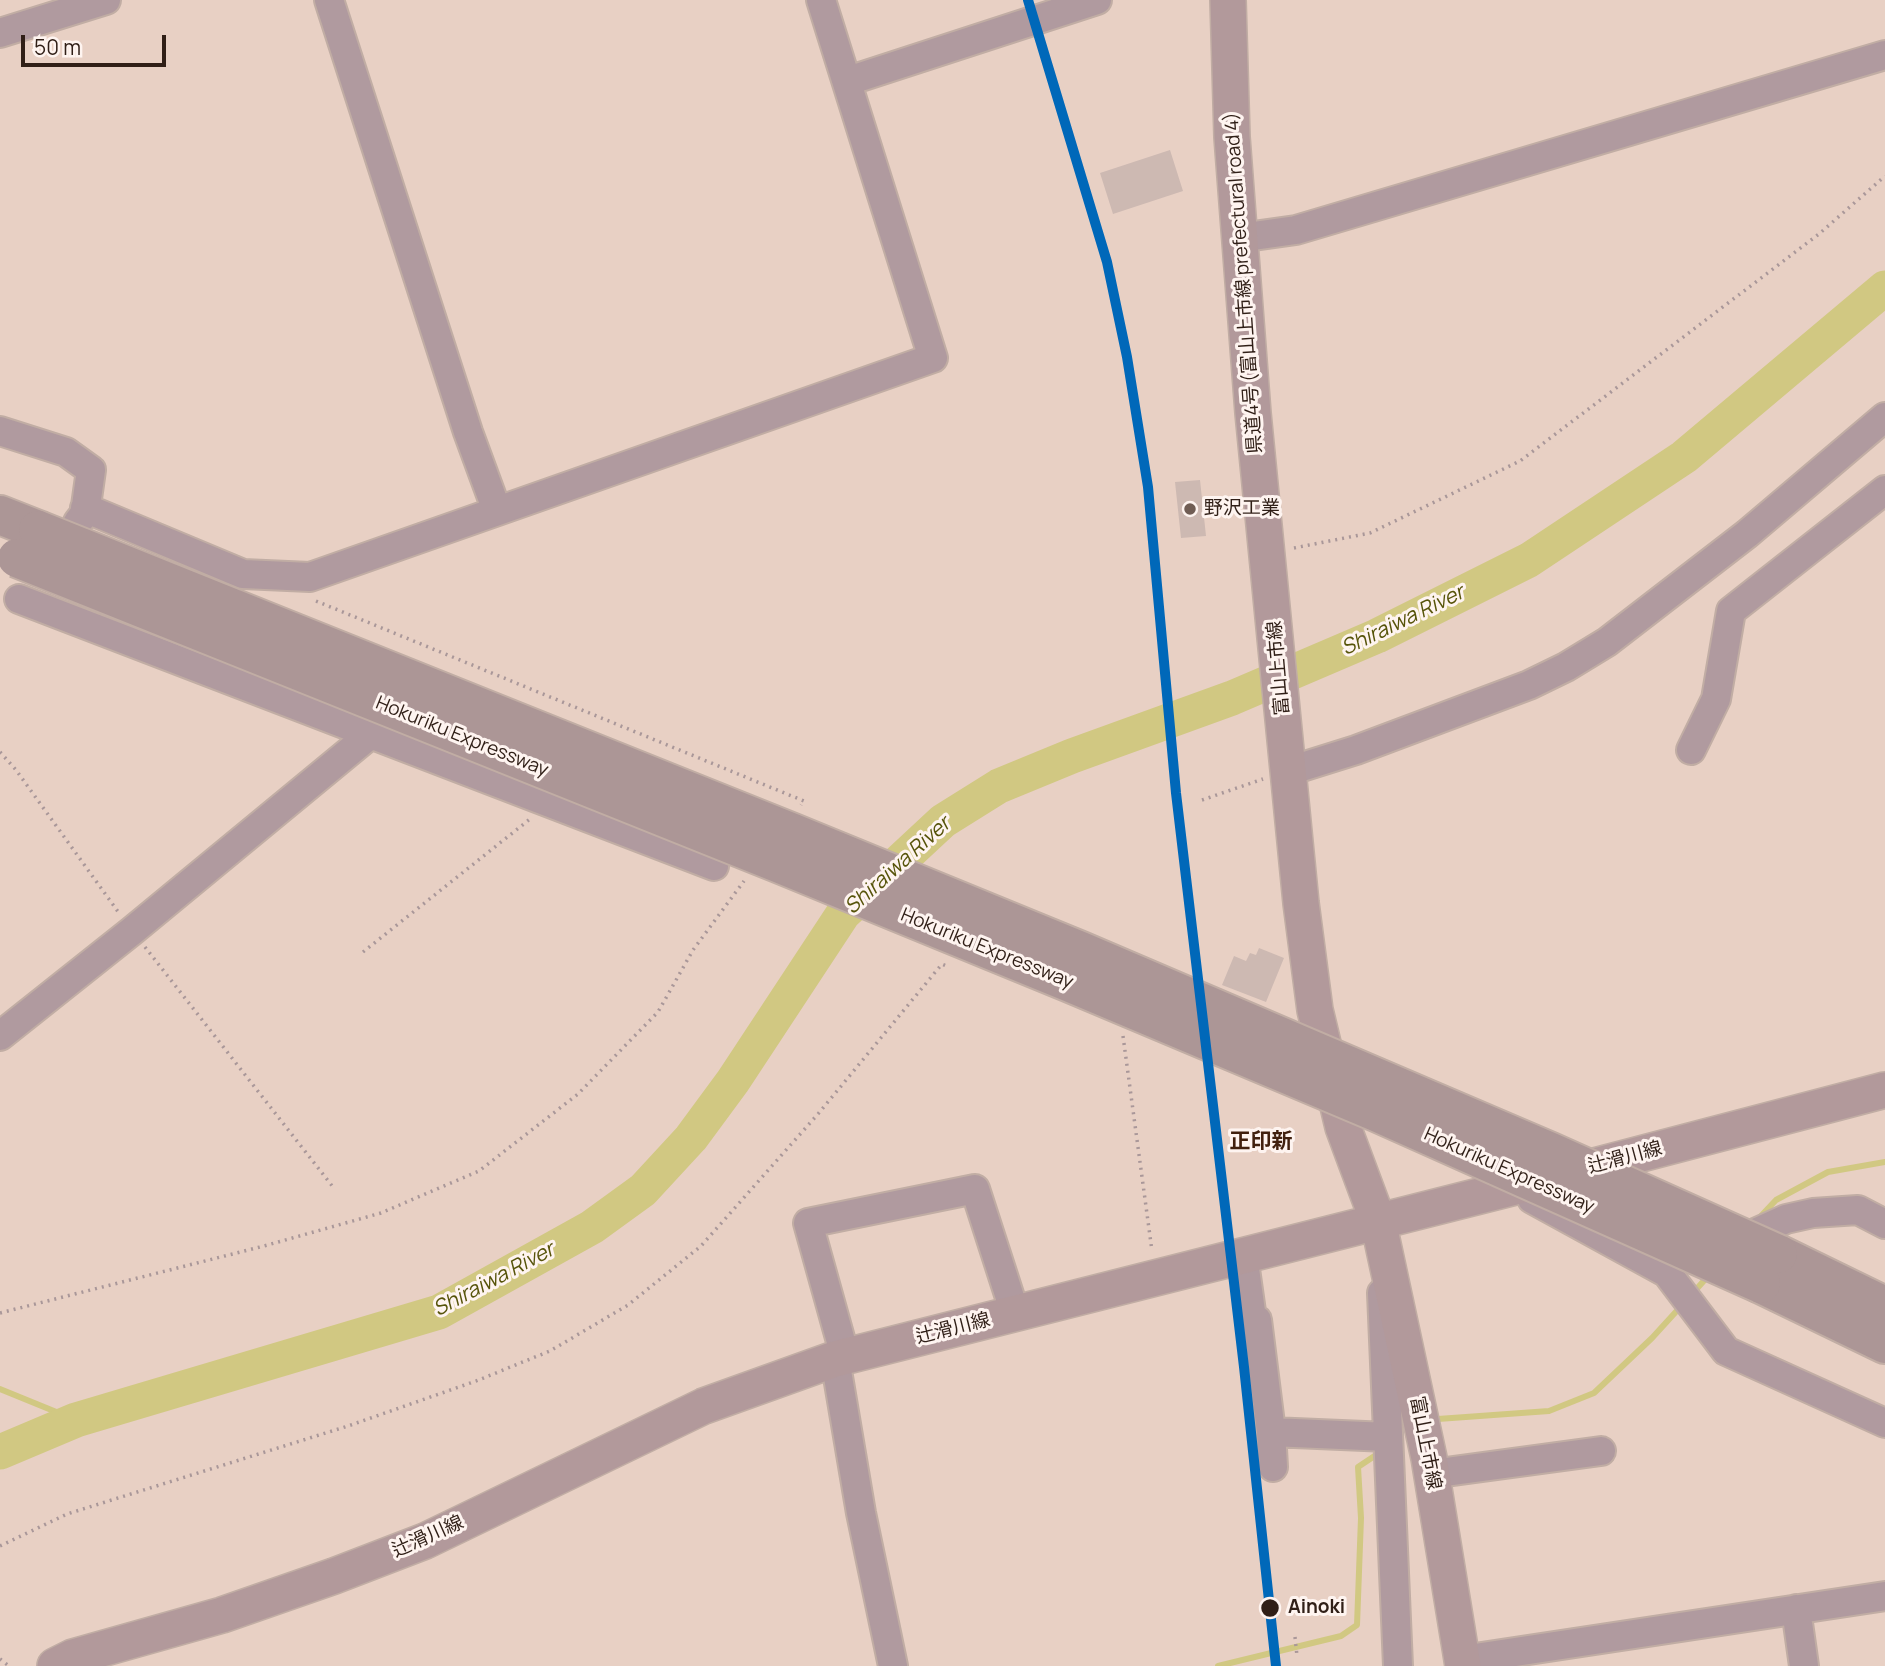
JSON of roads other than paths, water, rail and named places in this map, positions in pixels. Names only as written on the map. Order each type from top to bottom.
[{"type":"highway","name":"Hokuriku Expressway","points":[[0,515],[18,547],[1068,982],[1388,1118],[1770,1269],[1885,1306]]},
{"type":"highway","name":"Hokuriku Expressway","points":[[1770,1269],[1885,1344]]},
{"type":"main road","name":"県道4号 (富山上市線 prefectural road 4)","points":[[1228,0],[1232,138],[1239,238],[1268,559]]},
{"type":"main road","name":"富山上市線","points":[[1268,559],[1289,771]]},
{"type":"main road","points":[[1289,771],[1315,1010],[1343,1127],[1378,1221]]},
{"type":"main road","name":"辻滑川線","points":[[55,1666],[73,1657],[234,1611],[425,1541],[704,1405],[840,1357],[1511,1188],[1885,1090]]},
{"type":"main road","name":"富山上市線","points":[[1378,1221],[1431,1474],[1462,1663]]},
{"type":"street","points":[[0,33],[106,0]]},
{"type":"street","points":[[329,0],[468,432],[497,511]]},
{"type":"street","points":[[85,508],[243,574],[310,577],[933,358],[821,0]]},
{"type":"street","points":[[848,81],[1097,0]]},
{"type":"street","points":[[1239,238],[1296,230],[1885,55]]},
{"type":"street","points":[[1289,771],[1356,750],[1529,685],[1587,654],[1607,642],[1747,534],[1885,417]]},
{"type":"street","points":[[0,431],[65,453],[91,470],[85,513],[10,603],[372,733],[714,866]]},
{"type":"street","points":[[1692,750],[1716,699],[1731,611],[1885,489]]},
{"type":"street","points":[[0,1035],[132,931],[372,733]]},
{"type":"street","points":[[1511,1188],[1667,1273],[1726,1350],[1885,1423]]},
{"type":"street","points":[[893,1666],[861,1513],[840,1357],[808,1223],[975,1189],[1015,1313]]},
{"type":"street","points":[[1667,1273],[1786,1219],[1813,1213],[1858,1210],[1885,1224]]},
{"type":"street","points":[[1378,1221],[1398,1666]]},
{"type":"street","points":[[1245,1269],[1252,1319],[1257,1320],[1273,1467]]},
{"type":"street","points":[[1271,1432],[1388,1437]]},
{"type":"street","points":[[1431,1474],[1601,1451]]},
{"type":"street","points":[[1462,1663],[1885,1596]]},
{"type":"street","points":[[1796,1609],[1804,1666]]},
{"type":"waterway","name":"Shiraiwa River","points":[[0,1452],[76,1420],[439,1312],[592,1227],[643,1190],[691,1138],[733,1081],[843,914],[943,821],[999,786],[1072,756],[1232,698],[1377,636],[1529,560],[1684,457],[1885,288]]},
{"type":"waterway","points":[[1760,1217],[1776,1200],[1828,1172],[1885,1162]]},
{"type":"waterway","points":[[1693,1293],[1709,1275]]},
{"type":"waterway","points":[[1431,1423],[1438,1419],[1549,1411],[1594,1393],[1652,1338],[1683,1304]]},
{"type":"waterway","points":[[0,1389],[76,1420]]},
{"type":"waterway","points":[[1218,1666],[1341,1636],[1357,1625],[1361,1518],[1358,1467],[1382,1451]]},
{"type":"place","name":"野沢工業","points":[[1190,509]]},
{"type":"place","name":"Ainoki","points":[[1270,1608]]},
{"type":"district","name":"正印新","points":[[1261,1142]]}]
